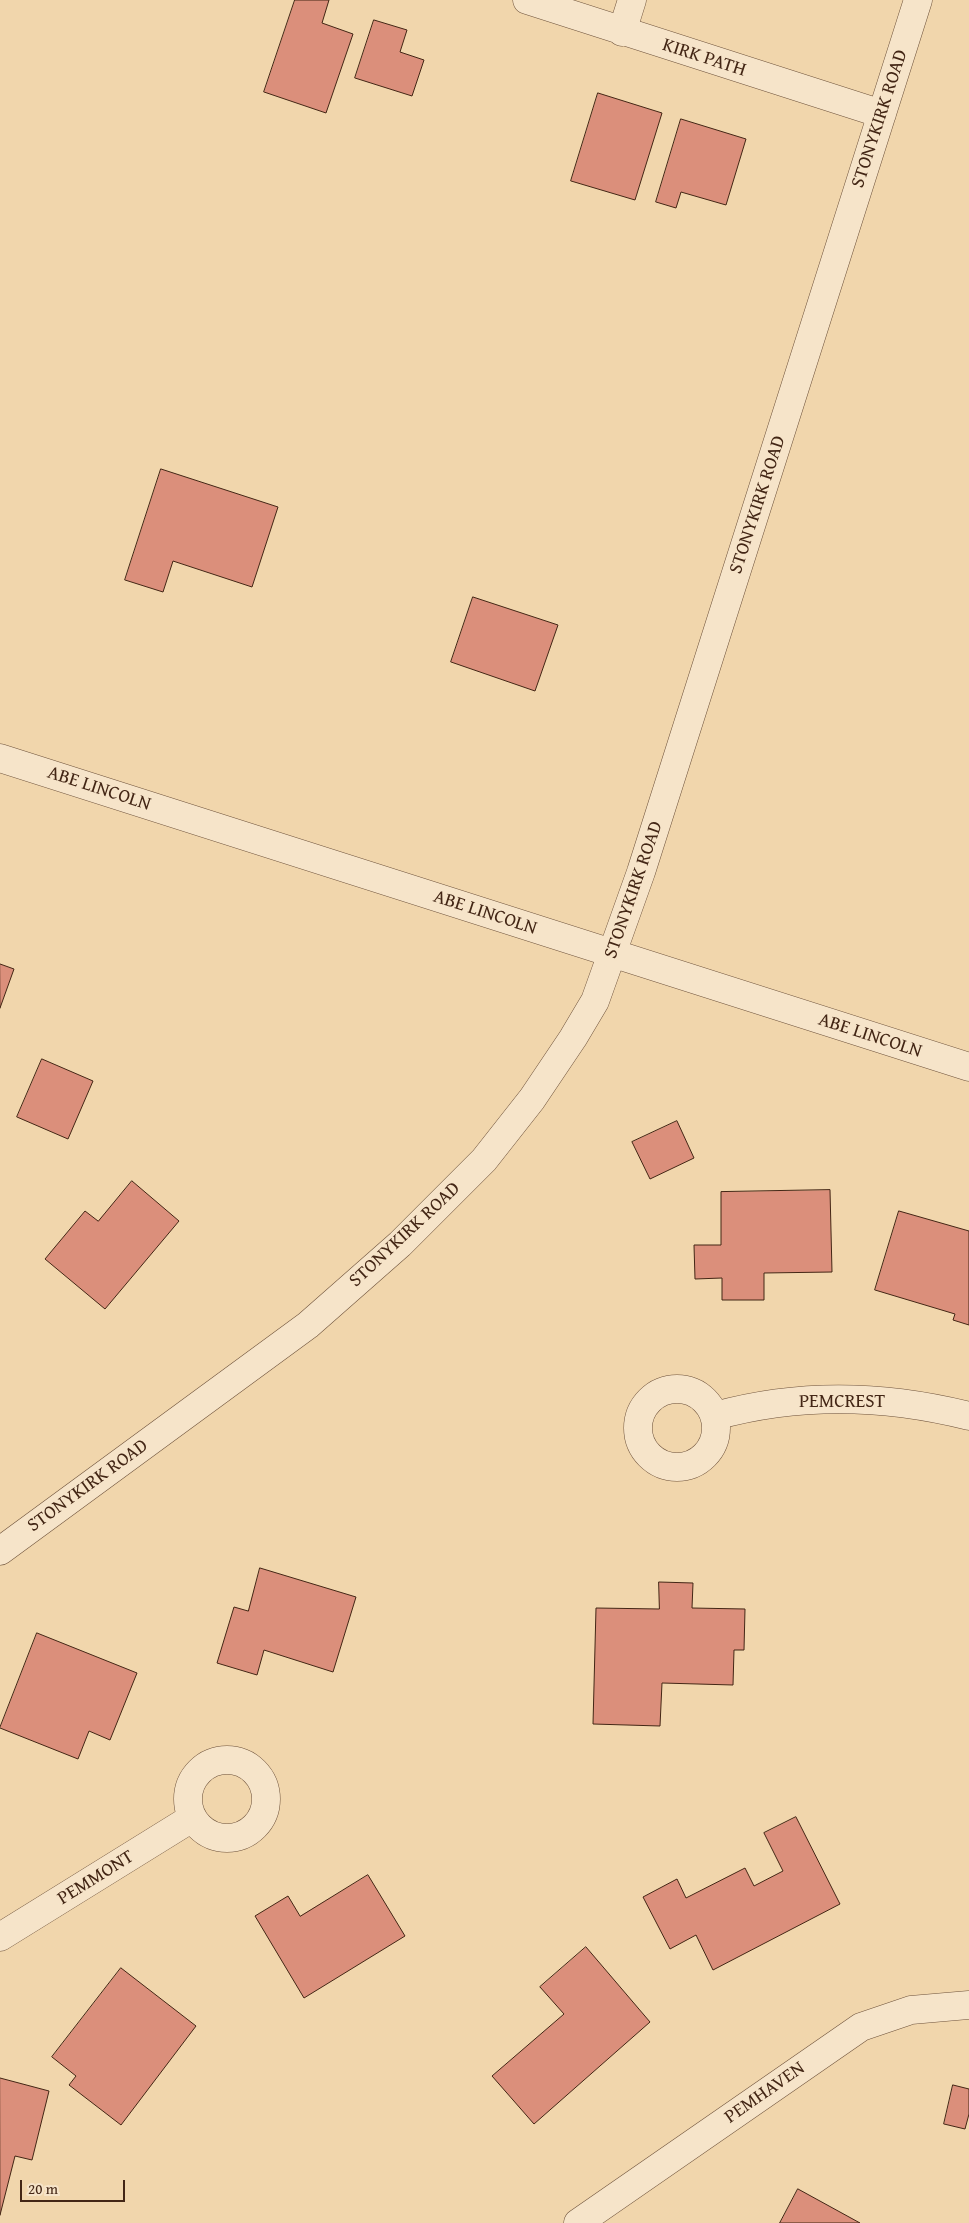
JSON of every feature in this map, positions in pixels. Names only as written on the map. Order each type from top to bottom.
[{"type":"street","name":"KIRK PATH","points":[[527,0],[882,114]]},
{"type":"street","points":[[622,32],[632,0]]},
{"type":"street","name":"STONYKIRK ROAD","points":[[0,1551],[308,1325],[400,1244],[484,1160],[532,1099],[573,1038],[595,1000],[641,872],[918,0]]},
{"type":"street","name":"ABE LINCOLN","points":[[0,758],[969,1067]]},
{"type":"street","name":"PEMCREST","points":[[715,1416],[785,1402],[835,1399],[885,1401],[935,1408],[969,1416]]},
{"type":"street","name":"PEMMONT","points":[[0,1937],[192,1818]]},
{"type":"street","name":"PEMHAVEN","points":[[578,2223],[861,2027],[911,2010],[969,2005]]},
{"type":"building","points":[[295,0],[329,0],[322,23],[353,34],[326,113],[264,92]]},
{"type":"building","points":[[374,20],[407,30],[400,52],[424,60],[412,96],[355,78]]},
{"type":"building","points":[[598,93],[662,113],[635,200],[571,181]]},
{"type":"building","points":[[681,119],[746,139],[726,205],[681,192],[676,208],[656,202]]},
{"type":"building","points":[[161,469],[278,507],[252,587],[173,561],[163,592],[125,580]]},
{"type":"building","points":[[473,597],[558,625],[535,691],[451,662]]},
{"type":"building","points":[[0,964],[14,969],[0,1008]]},
{"type":"building","points":[[42,1059],[93,1081],[68,1139],[17,1117]]},
{"type":"building","points":[[677,1121],[694,1158],[650,1179],[632,1142]]},
{"type":"building","points":[[132,1181],[179,1221],[105,1309],[45,1259],[85,1211],[98,1221]]},
{"type":"building","points":[[830,1190],[832,1272],[764,1273],[764,1300],[722,1300],[722,1278],[695,1279],[694,1245],[721,1245],[721,1192]]},
{"type":"building","points":[[899,1211],[969,1231],[969,1325],[953,1320],[955,1314],[875,1290]]},
{"type":"building","points":[[260,1568],[356,1597],[333,1672],[264,1650],[257,1675],[217,1663],[234,1607],[248,1611]]},
{"type":"building","points":[[659,1582],[693,1583],[692,1608],[745,1609],[744,1650],[734,1650],[733,1685],[662,1683],[660,1726],[593,1724],[596,1608],[659,1609]]},
{"type":"building","points":[[37,1633],[137,1673],[110,1740],[89,1731],[78,1759],[0,1728]]},
{"type":"building","points":[[796,1817],[840,1904],[713,1970],[696,1935],[670,1949],[643,1897],[677,1879],[686,1898],[745,1868],[754,1886],[783,1871],[764,1833]]},
{"type":"building","points":[[368,1875],[405,1936],[304,1998],[255,1916],[288,1896],[300,1916]]},
{"type":"building","points":[[586,1947],[650,2022],[534,2124],[492,2076],[564,2014],[540,1987]]},
{"type":"building","points":[[121,1968],[196,2026],[121,2125],[69,2085],[76,2076],[52,2057]]},
{"type":"building","points":[[0,2078],[49,2091],[32,2160],[15,2156],[0,2215]]},
{"type":"building","points":[[953,2085],[969,2089],[969,2114],[965,2129],[944,2124]]},
{"type":"building","points":[[798,2189],[860,2223],[780,2223]]}]
